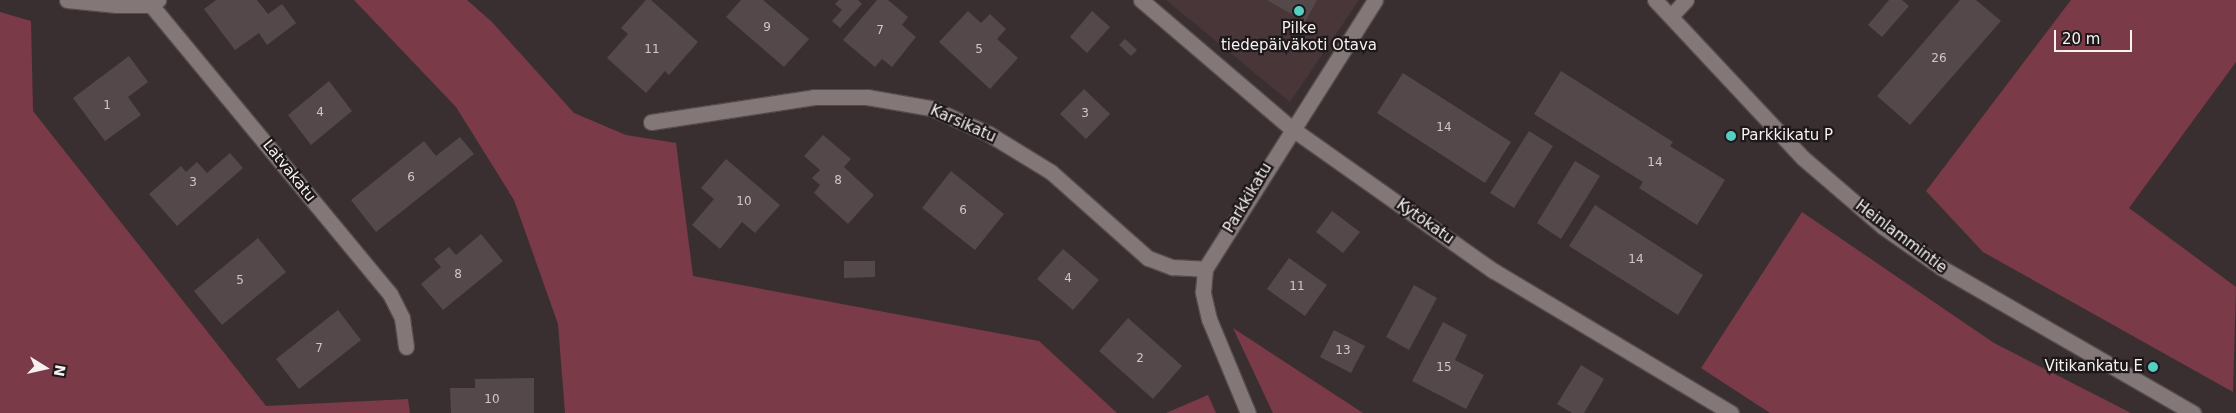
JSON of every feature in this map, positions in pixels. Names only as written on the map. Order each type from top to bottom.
[{"type":"street","points":[[67,0],[154,2]]},
{"type":"street","name":"Kytökatu","points":[[1141,0],[1291,128],[1494,271],[1730,413]]},
{"type":"street","name":"Parkkikatu","points":[[1248,413],[1209,319],[1203,292],[1205,269],[1291,128],[1375,0]]},
{"type":"street","name":"Heinlammintie","points":[[1655,0],[1803,158],[1882,226],[1982,292],[2193,413]]},
{"type":"street","points":[[1671,16],[1686,0]]},
{"type":"street","name":"Latvakatu","points":[[154,2],[390,294],[402,318],[406,347]]},
{"type":"street","name":"Karsikatu","points":[[651,122],[814,97],[867,97],[931,108],[989,134],[1051,172],[1148,258],[1172,267],[1205,269]]},
{"type":"shaded area","points":[[354,0],[467,0],[492,22],[574,113],[626,135],[676,143],[693,276],[1039,341],[1117,413],[565,413],[558,324],[514,200],[456,107]]},
{"type":"shaded area","points":[[1166,0],[1359,0],[1290,102]]},
{"type":"shaded area","points":[[2071,0],[2236,0],[2236,62],[2129,208],[2236,287],[2233,392],[1983,252],[1926,191]]},
{"type":"shaded area","points":[[0,12],[31,21],[33,111],[266,406],[408,399],[410,413],[0,413]]},
{"type":"shaded area","points":[[1802,212],[1994,343],[2131,413],[1770,413],[1701,368]]},
{"type":"shaded area","points":[[1233,328],[1363,413],[1273,413]]},
{"type":"shaded area","points":[[1208,395],[1216,413],[1166,413]]},
{"type":"building","points":[[216,0],[257,0],[268,14],[282,4],[296,23],[267,45],[259,33],[235,50],[204,9]]},
{"type":"building","points":[[646,0],[651,0],[698,42],[669,75],[665,71],[646,93],[607,58],[628,34],[621,28]]},
{"type":"building","points":[[741,0],[763,0],[809,39],[784,67],[726,17]]},
{"type":"building","points":[[839,0],[858,0],[862,4],[840,28],[832,21],[842,10],[835,4]]},
{"type":"building","points":[[877,0],[888,0],[908,17],[902,25],[916,37],[892,67],[882,59],[875,67],[843,40]]},
{"type":"building","name":"Pilke tiedepäiväkoti Otava","points":[[1267,0],[1317,0],[1305,22]]},
{"type":"building","points":[[1889,0],[1902,0],[1909,6],[1882,37],[1868,25]]},
{"type":"building","points":[[1960,0],[1976,0],[2001,21],[1910,125],[1877,96]]},
{"type":"building","points":[[968,11],[981,23],[990,14],[1006,29],[997,39],[1018,58],[990,89],[939,42]]},
{"type":"building","points":[[1092,11],[1110,27],[1087,53],[1070,37]]},
{"type":"building","points":[[1125,39],[1137,50],[1131,56],[1119,45]]},
{"type":"building","points":[[129,56],[148,82],[128,97],[141,115],[105,141],[73,98]]},
{"type":"building","points":[[1561,71],[1673,142],[1670,146],[1725,180],[1697,225],[1639,188],[1643,182],[1534,114]]},
{"type":"building","points":[[1403,73],[1511,142],[1485,183],[1377,113]]},
{"type":"building","points":[[329,81],[352,111],[311,145],[288,115]]},
{"type":"building","points":[[1084,89],[1110,114],[1086,139],[1060,114]]},
{"type":"building","points":[[1529,131],[1553,146],[1514,208],[1490,193]]},
{"type":"building","points":[[823,135],[851,159],[844,167],[874,195],[848,224],[814,193],[820,185],[812,178],[820,170],[804,156]]},
{"type":"building","points":[[460,137],[474,154],[376,232],[351,200],[424,141],[436,156]]},
{"type":"building","points":[[230,153],[243,168],[177,226],[149,194],[181,166],[186,172],[197,162],[207,173]]},
{"type":"building","points":[[726,159],[780,205],[755,233],[742,222],[720,249],[692,225],[714,199],[701,188]]},
{"type":"building","points":[[1575,161],[1600,176],[1561,239],[1537,223]]},
{"type":"building","points":[[951,171],[1004,214],[975,250],[922,208]]},
{"type":"building","points":[[1595,205],[1703,275],[1678,315],[1569,246]]},
{"type":"building","points":[[1332,211],[1360,232],[1343,253],[1316,232]]},
{"type":"building","points":[[481,234],[503,261],[443,310],[421,284],[441,267],[434,259],[449,247],[456,255]]},
{"type":"building","points":[[258,238],[286,272],[222,325],[194,291]]},
{"type":"building","points":[[1063,249],[1099,280],[1073,310],[1037,279]]},
{"type":"building","points":[[1289,258],[1327,285],[1305,316],[1267,289]]},
{"type":"building","points":[[844,261],[875,261],[875,277],[844,278]]},
{"type":"building","points":[[1414,285],[1437,298],[1409,350],[1386,337]]},
{"type":"building","points":[[338,310],[361,340],[299,389],[276,359]]},
{"type":"building","points":[[1128,318],[1182,366],[1153,399],[1099,351]]},
{"type":"building","points":[[1443,322],[1467,335],[1455,360],[1484,375],[1466,409],[1412,381]]},
{"type":"building","points":[[1334,330],[1365,346],[1351,373],[1320,357]]},
{"type":"building","points":[[1581,365],[1604,379],[1584,413],[1572,413],[1557,404]]},
{"type":"building","points":[[534,378],[534,413],[451,413],[450,388],[475,388],[475,379]]},
{"type":"place","name":"Pilke tiedepäiväkoti Otava","points":[[1299,11]]},
{"type":"place","name":"Parkkikatu P","points":[[1731,136]]},
{"type":"place","name":"Vitikankatu E","points":[[2153,367]]}]
